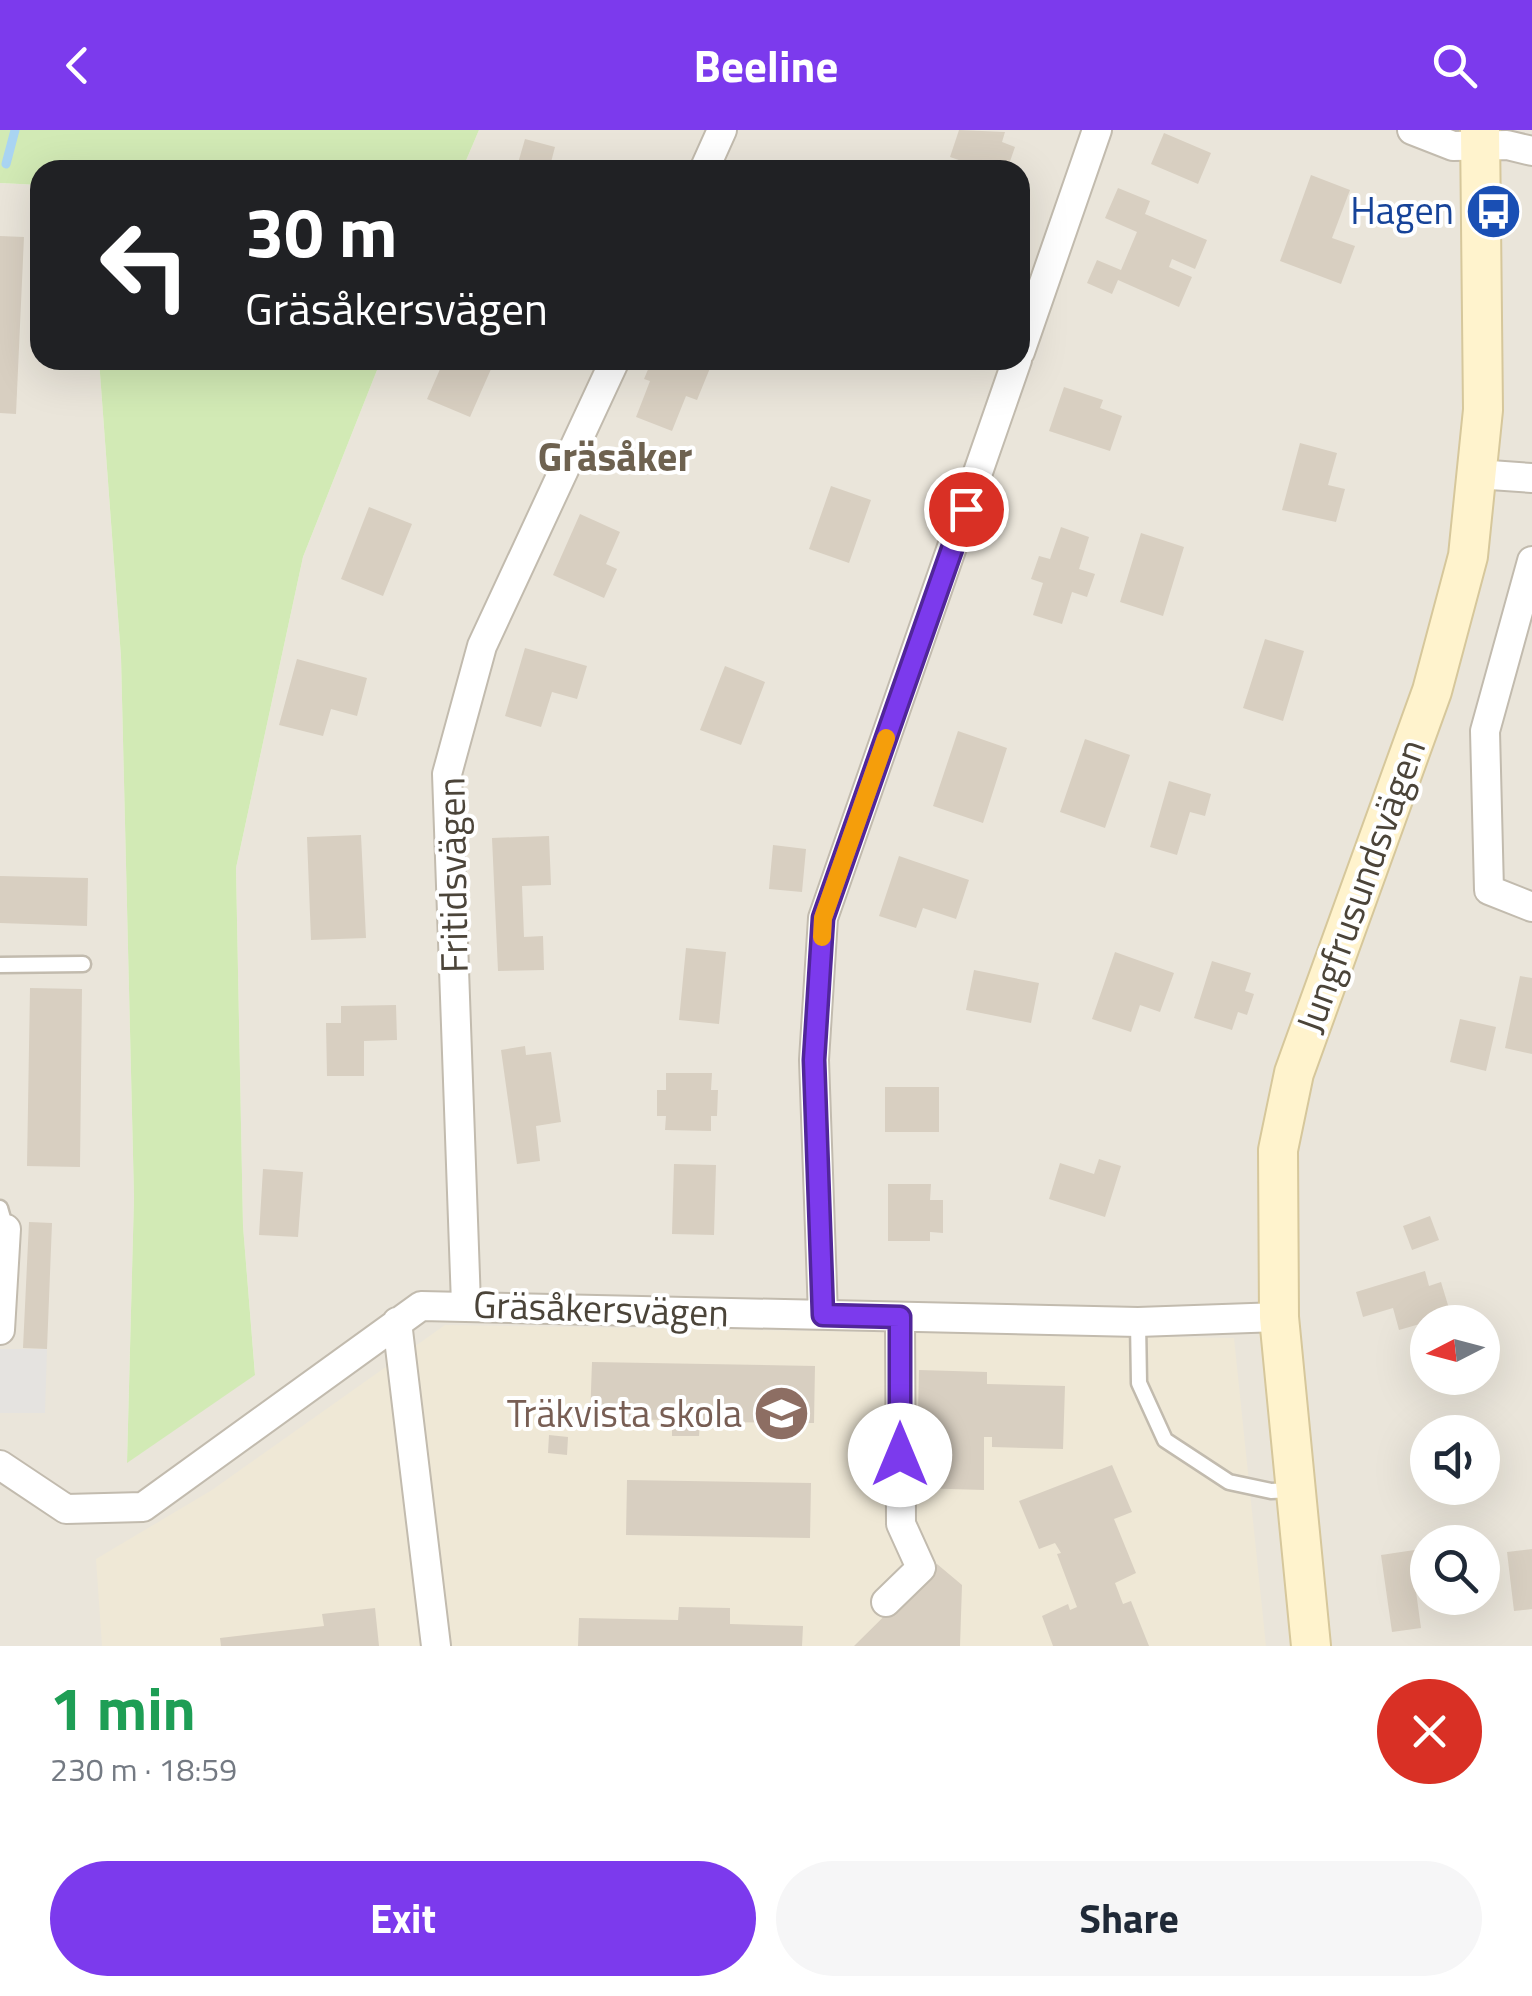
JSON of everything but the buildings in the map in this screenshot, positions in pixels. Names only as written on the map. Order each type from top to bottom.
[{"type":"street","points":[[708,160],[722,130]]},
{"type":"street","points":[[1030,323],[1097,130]]},
{"type":"street","points":[[1412,130],[1452,146],[1480,139],[1532,151]]},
{"type":"street","name":"Jungfrusundsvägen","points":[[1310,1646],[1280,1317],[1278,1150],[1294,1072],[1432,690],[1468,556],[1483,410],[1480,139]]},
{"type":"street","name":"Fritidsvägen","points":[[466,1304],[447,774],[482,646],[610,370]]},
{"type":"street","points":[[823,1315],[814,1060],[823,918],[1014,370]]},
{"type":"street","points":[[1476,474],[1532,478]]},
{"type":"street","points":[[1532,561],[1486,730],[1489,890],[1532,908]]},
{"type":"street","points":[[0,1330],[3,1218]]},
{"type":"street","name":"Gräsåkersvägen","points":[[0,1465],[66,1508],[142,1506],[421,1306],[466,1304],[1138,1322],[1280,1317]]},
{"type":"street","points":[[886,1602],[922,1568],[901,1524],[900,1317]]},
{"type":"street","points":[[396,1322],[436,1646]]},
{"type":"lane","points":[[0,966],[84,964]]},
{"type":"lane","points":[[1138,1322],[1139,1383],[1165,1440],[1229,1482],[1271,1491],[1294,1490]]},
{"type":"shaded area","points":[[479,130],[1532,130],[1532,1646],[0,1646],[0,183],[30,184],[30,370],[100,370],[121,657],[134,1197],[127,1462],[255,1374],[243,1226],[236,868],[303,557],[377,370],[1030,370],[1030,160],[466,160]]},
{"type":"shaded area","name":"Träkvista skola","points":[[445,1325],[1234,1338],[1266,1646],[102,1646],[96,1559],[212,1490]]},
{"type":"shaded area","points":[[0,1349],[47,1349],[45,1413],[0,1413]]},
{"type":"green space","points":[[0,130],[479,130],[466,160],[30,160],[30,184],[0,183]]},
{"type":"green space","points":[[100,370],[377,370],[303,557],[236,868],[243,1226],[255,1375],[127,1463],[134,1197],[121,657]]},
{"type":"waterway","points":[[6,164],[15,130]]},
{"type":"slow traffic","points":[[822,937],[823,918],[886,738]]},
{"type":"place","name":"Hagen","points":[[1493,211]]},
{"type":"place","name":"Träkvista skola","points":[[781,1414]]},
{"type":"district","name":"Gräsåker","points":[[615,457]]},
{"type":"route","points":[[900,1455],[900,1317],[823,1315],[814,1060],[823,918],[966,509]]}]
